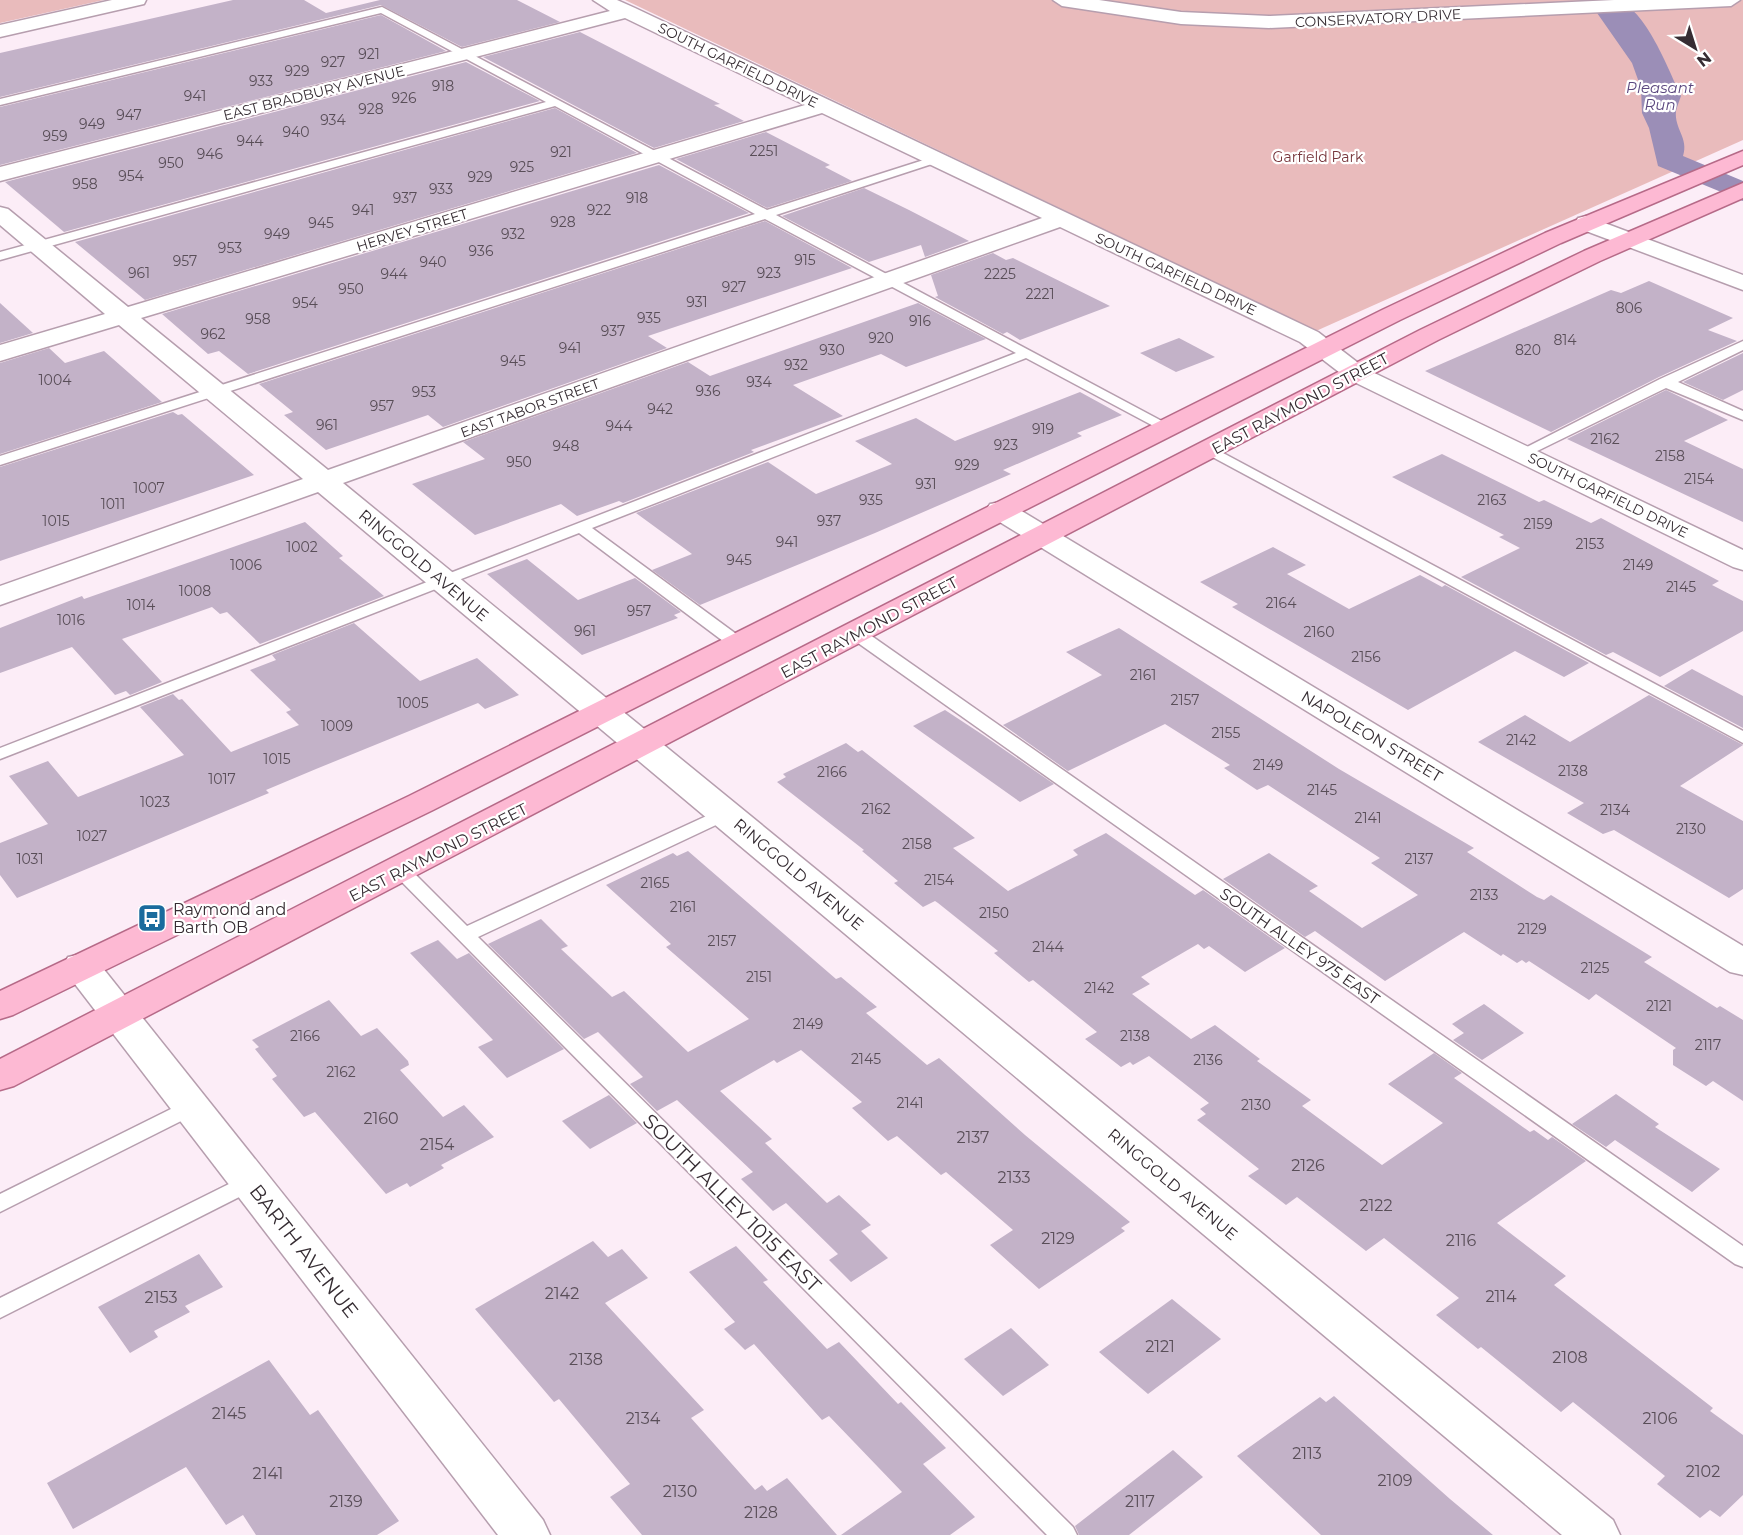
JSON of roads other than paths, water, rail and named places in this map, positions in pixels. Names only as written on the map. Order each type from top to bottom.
[{"type":"main road","points":[[0,1006],[421,803],[1323,349],[1586,223],[1743,157]]},
{"type":"main road","name":"EAST RAYMOND STREET","points":[[0,1076],[401,871],[1485,307],[1743,190]]},
{"type":"street","points":[[0,32],[137,0]]},
{"type":"street","name":"SOUTH GARFIELD DRIVE","points":[[602,0],[1309,338],[1357,374],[1743,561]]},
{"type":"street","name":"CONSERVATORY DRIVE","points":[[1062,0],[1157,15],[1234,22],[1308,21],[1731,0]]},
{"type":"street","name":"EAST BRADBURY AVENUE","points":[[0,174],[628,12]]},
{"type":"street","name":"HERVEY STREET","points":[[0,353],[823,106]]},
{"type":"street","name":"RINGGOLD AVENUE","points":[[0,214],[1596,1535]]},
{"type":"street","name":"EAST TABOR STREET","points":[[0,596],[1061,219]]},
{"type":"street","points":[[1586,223],[1743,283]]},
{"type":"street","name":"NAPOLEON STREET","points":[[1000,510],[1743,963]]},
{"type":"street","name":"BARTH AVENUE","points":[[81,966],[526,1535]]},
{"type":"lane","points":[[0,102],[382,10],[660,155],[1166,427]]},
{"type":"lane","points":[[0,256],[558,102]]},
{"type":"lane","points":[[0,461],[934,160]]},
{"type":"lane","points":[[1522,453],[1743,345]]},
{"type":"lane","points":[[0,754],[1027,353]]},
{"type":"lane","points":[[1665,382],[1743,417]]},
{"type":"lane","points":[[1210,450],[1743,738]]},
{"type":"lane","points":[[580,527],[737,643]]},
{"type":"lane","name":"SOUTH ALLEY 975 EAST","points":[[857,634],[1743,1258]]},
{"type":"lane","points":[[465,935],[726,813]]},
{"type":"lane","name":"SOUTH ALLEY 1015 EAST","points":[[401,871],[1064,1535]]},
{"type":"lane","points":[[0,1204],[191,1107]]},
{"type":"lane","points":[[0,1309],[249,1182]]},
{"type":"water","name":"Pleasant Run","points":[[1588,0],[1616,0],[1627,5],[1647,27],[1681,96],[1676,117],[1684,144],[1683,156],[1743,181],[1743,201],[1658,166],[1649,128],[1642,113],[1641,88],[1632,63]]},
{"type":"place","name":"Raymond and Barth OB","points":[[152,918]]},
{"type":"park label","name":"Garfield Park","points":[[1318,157]]}]
